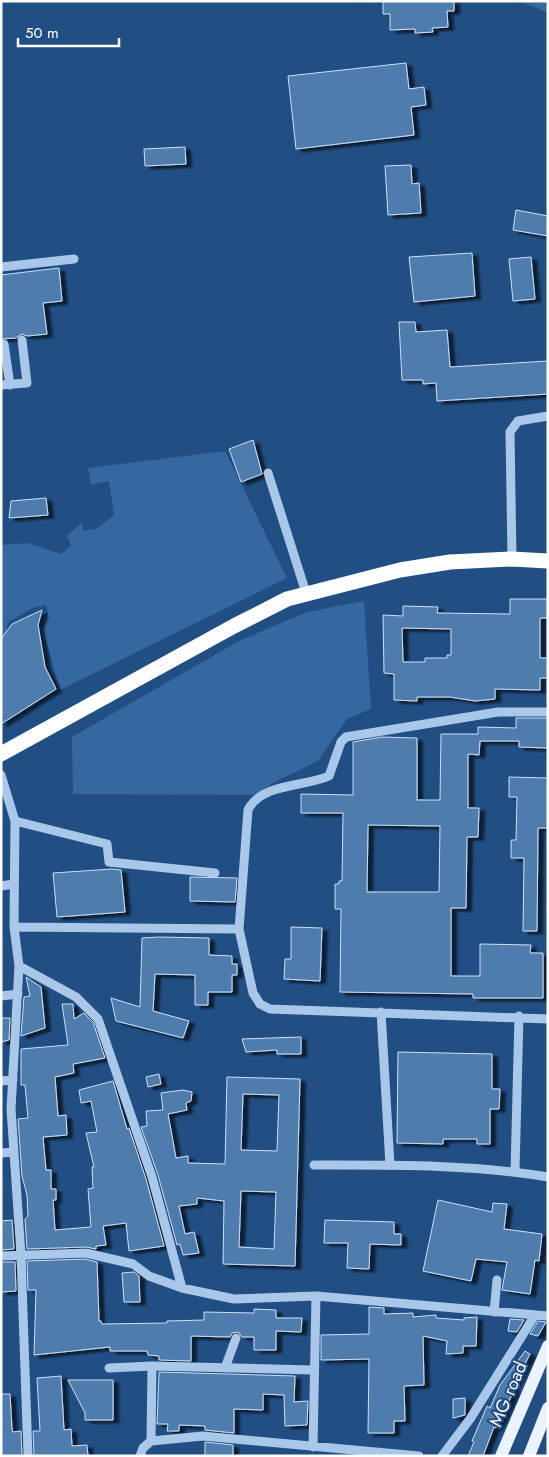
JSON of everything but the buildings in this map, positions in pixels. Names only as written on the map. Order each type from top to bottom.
[{"type":"highway","points":[[1,754],[234,626],[287,599],[400,570],[450,562],[512,559],[548,561]]},
{"type":"main road","name":"MG road","points":[[501,1456],[548,1346]]},
{"type":"main road","points":[[529,1456],[548,1408]]},
{"type":"street","points":[[1,267],[74,259]]},
{"type":"street","points":[[4,344],[6,385],[27,383],[22,340]]},
{"type":"street","points":[[512,559],[510,432],[518,420],[548,416]]},
{"type":"street","points":[[268,473],[306,593]]},
{"type":"street","points":[[548,712],[498,712],[346,737],[341,742],[329,776],[318,781],[273,790],[251,804],[248,810],[239,929],[253,993],[260,1004],[270,1009],[519,1016],[548,1019]]},
{"type":"street","points":[[1,775],[15,821],[14,927],[19,966],[11,1109],[21,1255],[28,1456]]},
{"type":"street","points":[[15,821],[107,844],[109,862],[215,873]]},
{"type":"street","points":[[1,886],[14,884]]},
{"type":"street","points":[[14,927],[239,929]]},
{"type":"street","points":[[19,966],[76,997],[98,1019],[152,1177],[182,1288]]},
{"type":"street","points":[[1,996],[18,994]]},
{"type":"street","points":[[381,1012],[390,1166]]},
{"type":"street","points":[[515,1171],[519,1016]]},
{"type":"street","points":[[1,1081],[12,1080]]},
{"type":"street","points":[[1,1153],[14,1152]]},
{"type":"street","points":[[314,1165],[515,1171],[548,1176]]},
{"type":"street","points":[[1,1256],[86,1253],[133,1264],[148,1276],[182,1288],[234,1299],[316,1296],[548,1316]]},
{"type":"street","points":[[494,1312],[497,1280]]},
{"type":"street","points":[[313,1447],[313,1370],[316,1296]]},
{"type":"street","points":[[442,1456],[470,1418],[535,1315]]},
{"type":"street","points":[[224,1368],[236,1338]]},
{"type":"street","points":[[109,1368],[152,1366],[313,1370]]},
{"type":"street","points":[[151,1441],[152,1366]]},
{"type":"street","points":[[140,1456],[142,1448],[151,1441],[203,1436],[420,1456]]},
{"type":"shaded area","points":[[520,1],[548,1],[548,13]]},
{"type":"shaded area","points":[[225,451],[287,578],[60,690],[43,630],[49,619],[46,605],[32,608],[8,622],[6,633],[1,636],[1,545],[28,543],[60,554],[71,546],[67,536],[82,522],[83,531],[96,529],[114,515],[109,481],[91,485],[88,468]]},
{"type":"shaded area","points":[[364,601],[371,709],[347,719],[318,761],[273,783],[256,795],[73,794],[72,737],[241,640],[307,612]]}]
